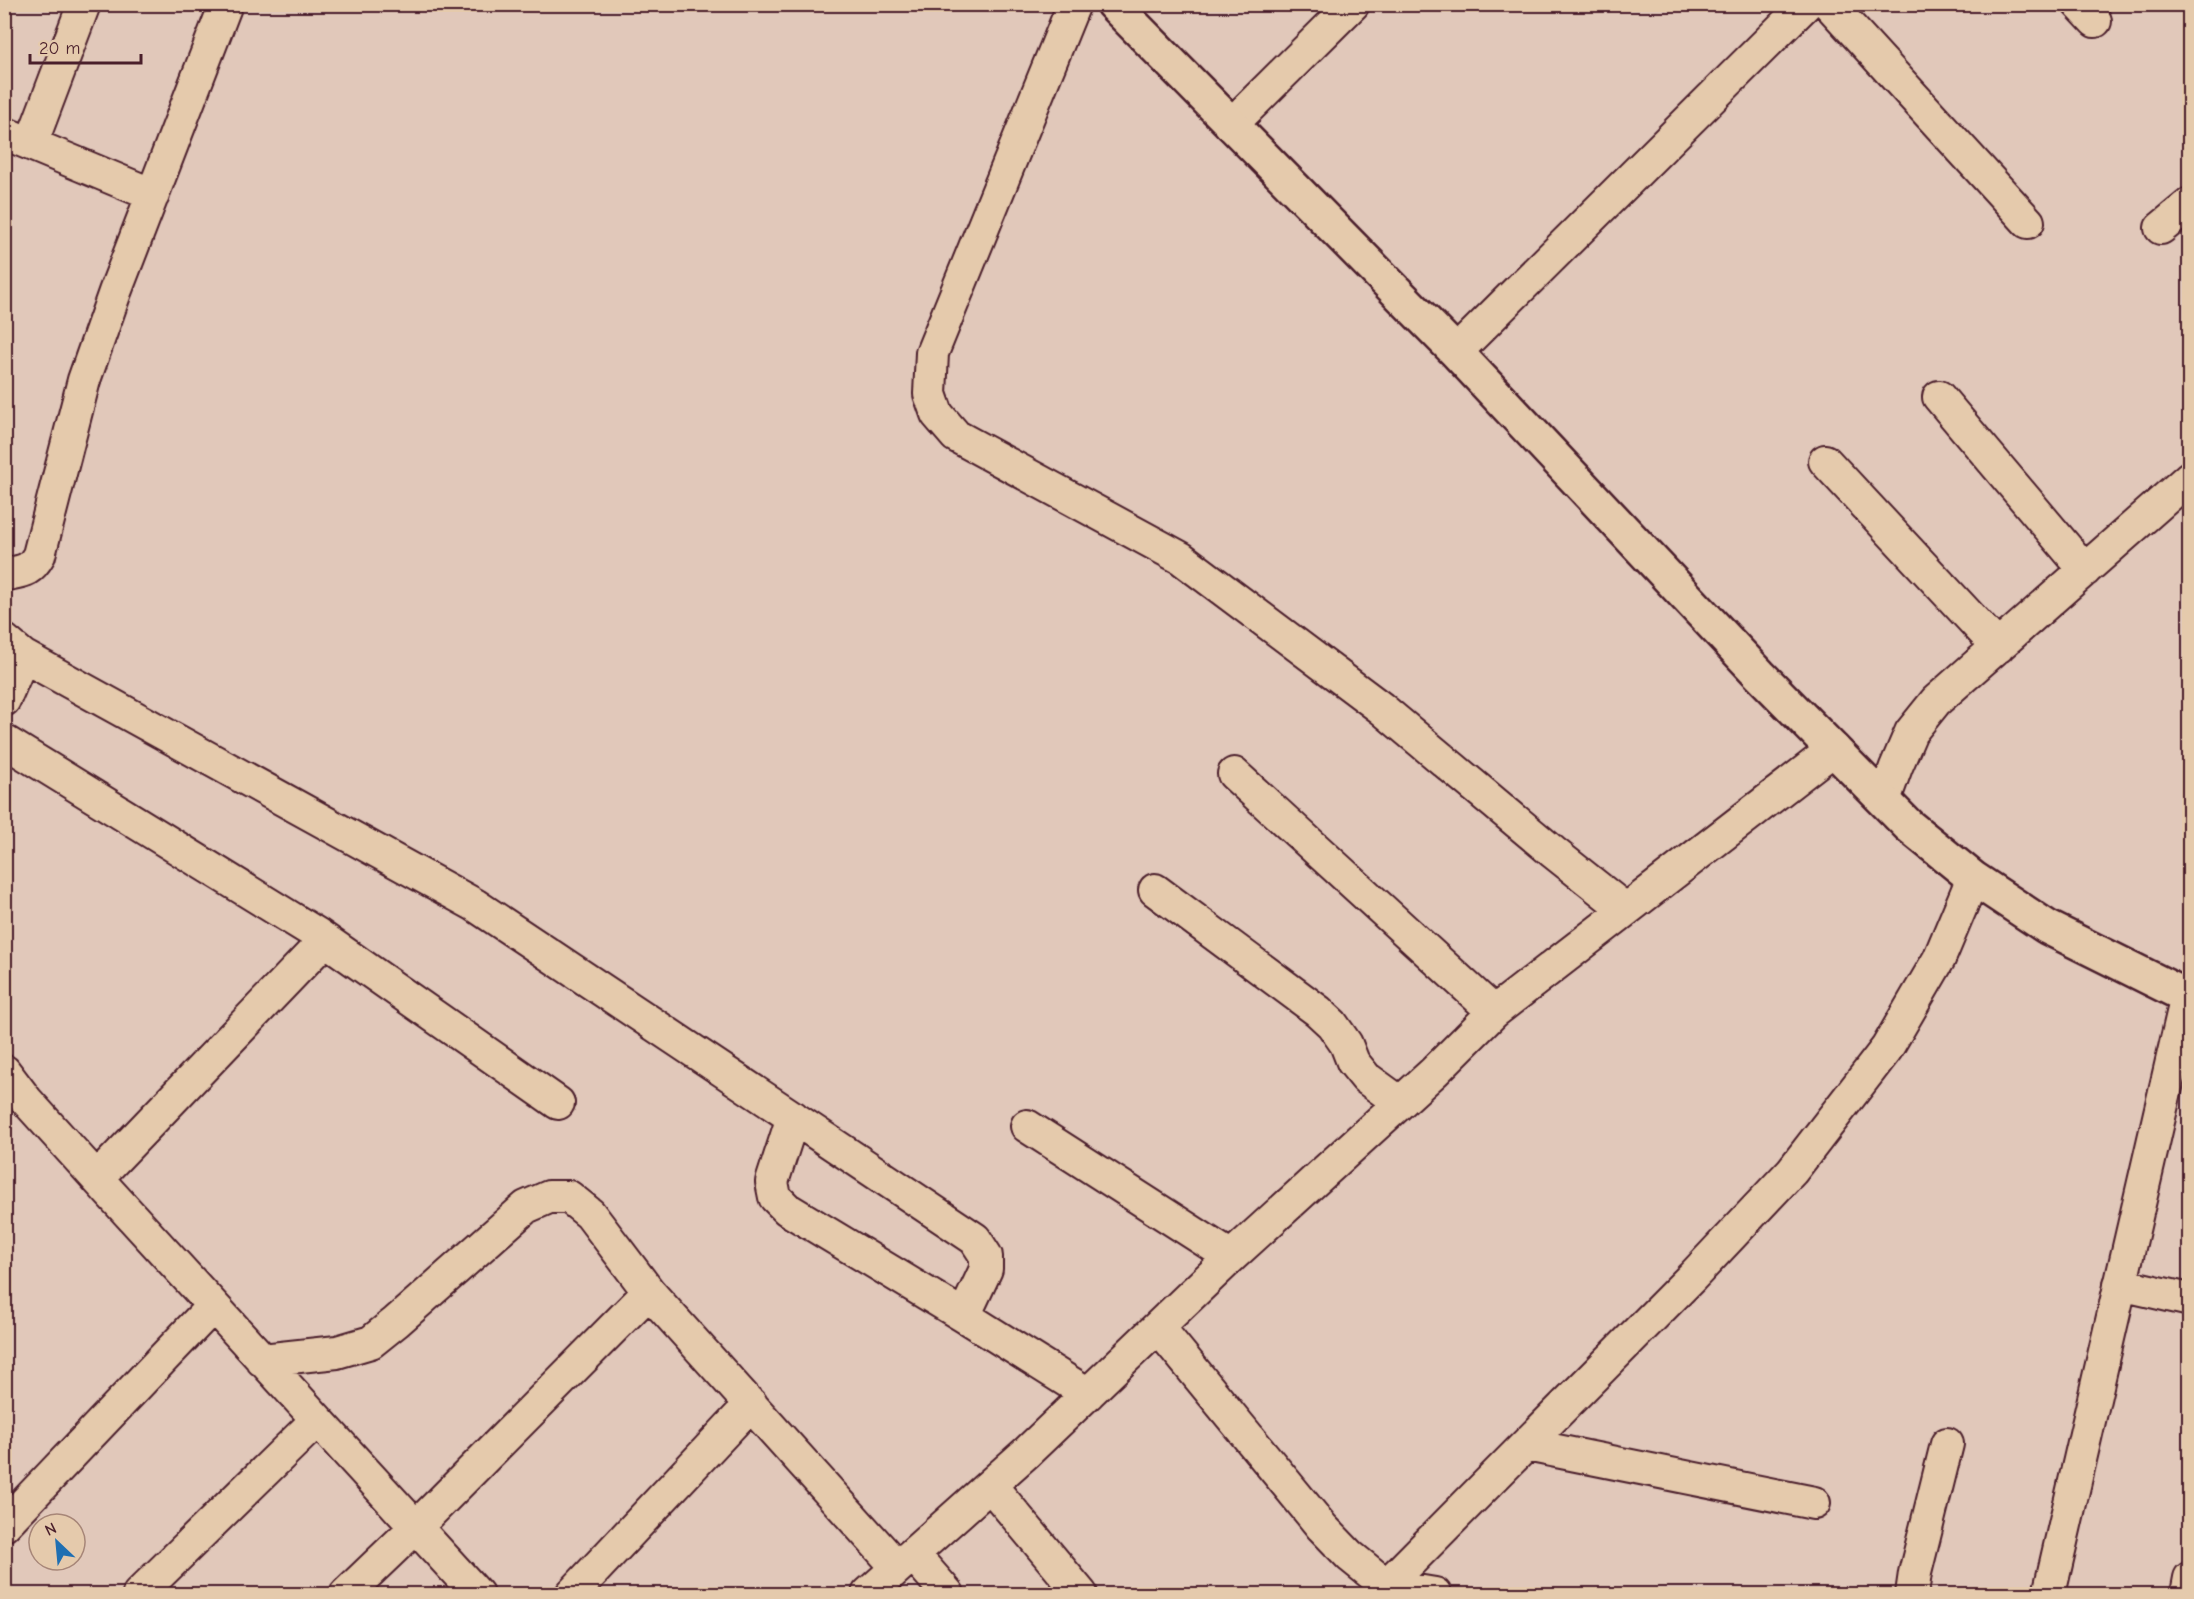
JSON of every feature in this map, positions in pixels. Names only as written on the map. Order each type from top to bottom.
[{"type":"street","points":[[84,4],[18,139],[153,195]]},
{"type":"street","points":[[5,575],[22,572],[32,567],[39,555],[84,380],[115,292],[226,4]]},
{"type":"street","points":[[1074,4],[932,352],[930,394],[937,414],[956,436],[1181,558],[1381,708],[1626,910]]},
{"type":"street","points":[[1113,4],[1456,352],[1760,675],[1910,826],[1973,878],[2047,927],[2188,997],[2049,1594]]},
{"type":"street","points":[[1231,125],[1353,4]]},
{"type":"street","points":[[1456,352],[1806,4]]},
{"type":"street","points":[[1829,4],[2028,222]]},
{"type":"street","points":[[2160,228],[2190,204]]},
{"type":"street","points":[[1939,397],[2085,570]]},
{"type":"street","points":[[1825,461],[1998,647]]},
{"type":"street","points":[[1884,800],[1911,732],[1936,701],[2190,477]]},
{"type":"street","points":[[4,700],[14,648],[475,905],[975,1239],[986,1256],[986,1269],[964,1316]]},
{"type":"street","points":[[4,741],[325,940],[558,1103]]},
{"type":"street","points":[[868,1594],[1088,1394],[1231,1257],[1434,1072],[1494,1012],[1834,749]]},
{"type":"street","points":[[1234,774],[1494,1012]]},
{"type":"street","points":[[1382,1590],[1692,1277],[1792,1171],[1887,1048],[1939,959],[1973,878]]},
{"type":"street","points":[[1155,890],[1318,1011],[1332,1024],[1346,1044],[1353,1062],[1366,1078],[1399,1102]]},
{"type":"street","points":[[97,1179],[325,940]]},
{"type":"street","points":[[4,1071],[26,1100],[97,1179],[477,1594]]},
{"type":"street","points":[[793,1117],[772,1182],[775,1197],[787,1209],[1088,1394]]},
{"type":"street","points":[[1027,1126],[1231,1257]]},
{"type":"street","points":[[262,1360],[337,1352],[370,1342],[396,1322],[526,1207],[549,1197],[569,1197],[590,1214],[650,1292],[750,1404],[905,1560],[948,1594]]},
{"type":"street","points":[[2120,1284],[2190,1300]]},
{"type":"street","points":[[346,1594],[416,1527],[650,1292]]},
{"type":"street","points":[[4,1525],[213,1306]]},
{"type":"street","points":[[1158,1327],[1322,1527],[1382,1590],[1435,1594]]},
{"type":"street","points":[[572,1594],[750,1404]]},
{"type":"street","points":[[139,1594],[317,1420]]},
{"type":"street","points":[[1527,1444],[1814,1503]]},
{"type":"street","points":[[1912,1594],[1947,1444]]},
{"type":"street","points":[[990,1485],[1081,1594]]},
{"type":"street","points":[[2187,1594],[2190,1578]]}]
